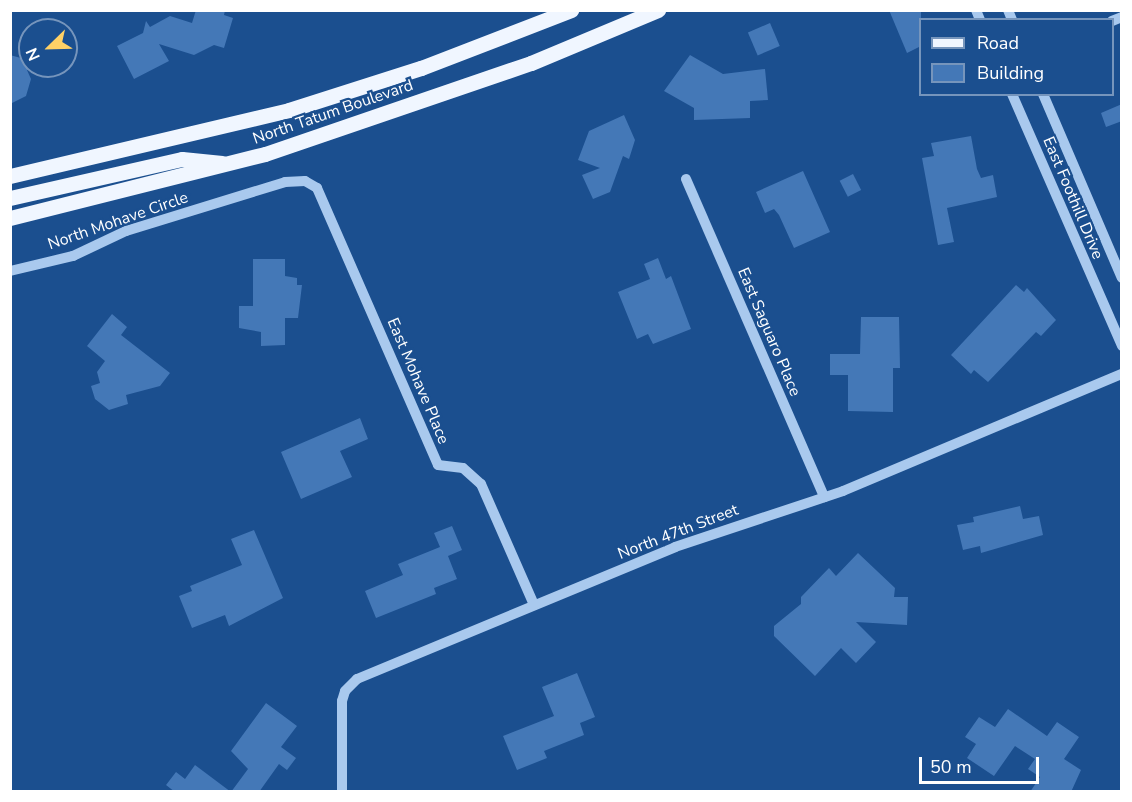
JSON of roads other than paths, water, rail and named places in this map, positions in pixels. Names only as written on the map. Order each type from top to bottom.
[{"type":"main road","name":"North Tatum Boulevard","points":[[10,176],[289,110],[421,68],[571,10]]},
{"type":"main road","name":"North Tatum Boulevard","points":[[10,218],[233,164],[531,63],[658,10]]},
{"type":"main road","points":[[10,198],[182,159],[233,164]]},
{"type":"street","name":"East Foothill Drive","points":[[1013,96],[1122,346]]},
{"type":"street","name":"East Foothill Drive","points":[[1044,96],[1122,278]]},
{"type":"street","name":"East Saguaro Place","points":[[686,179],[824,497]]},
{"type":"street","name":"North Mohave Circle","points":[[10,270],[73,256],[126,231],[285,182],[305,181]]},
{"type":"street","name":"East Mohave Place","points":[[305,181],[324,198],[438,465],[463,468],[481,484],[534,605]]},
{"type":"street","name":"North 47th Street","points":[[342,792],[342,701],[350,684],[534,605],[715,532],[824,497],[1122,374]]}]
